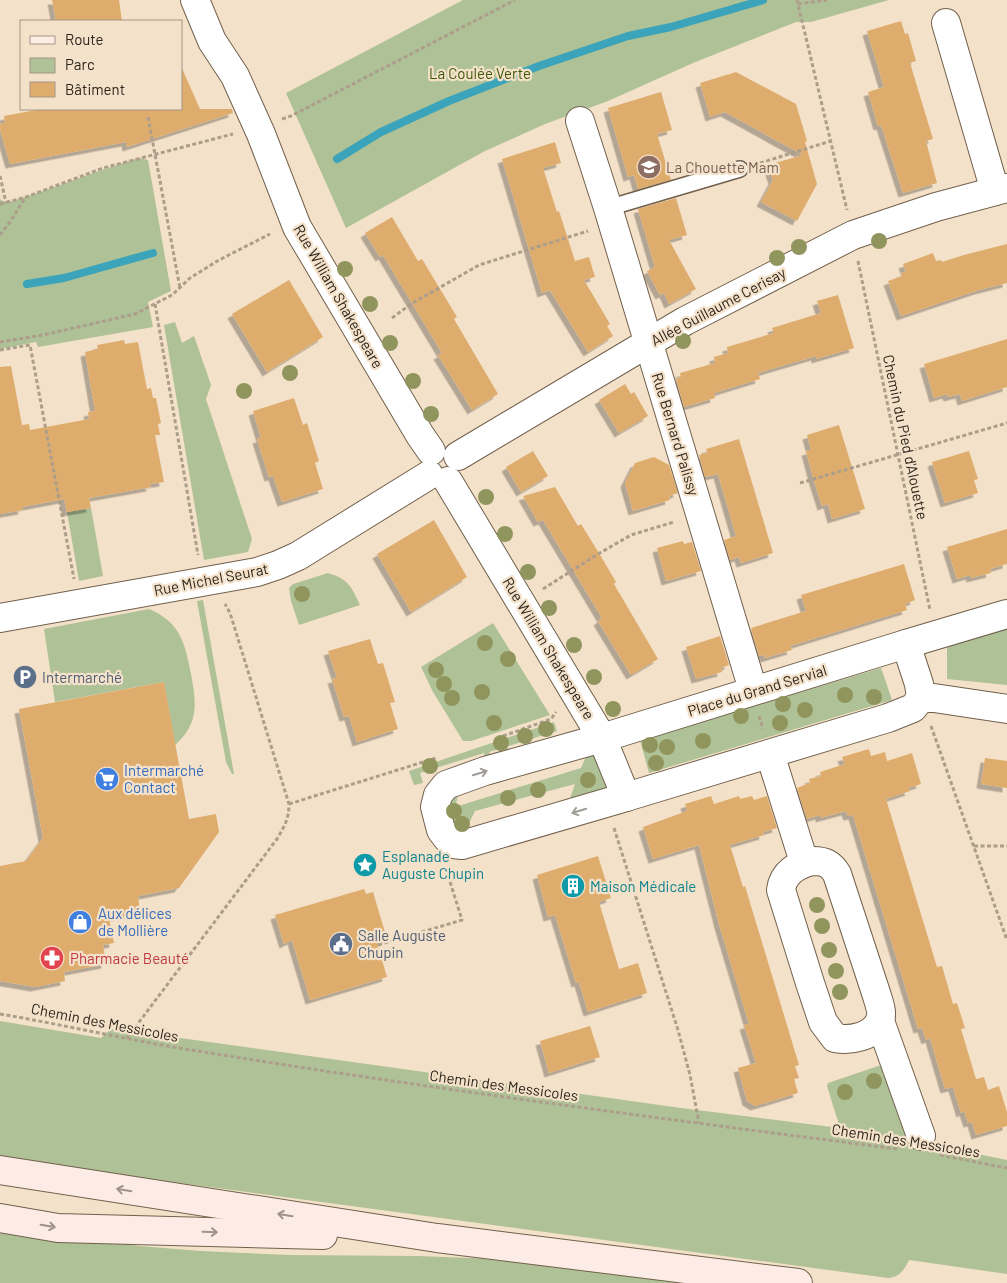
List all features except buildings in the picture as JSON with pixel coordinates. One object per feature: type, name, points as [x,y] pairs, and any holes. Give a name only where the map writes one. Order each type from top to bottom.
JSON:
[{"type":"main road","points":[[0,1170],[436,1238],[798,1283]]},
{"type":"main road","points":[[0,1218],[58,1228],[436,1238]]},
{"type":"street","name":"Rue William Shakespeare","points":[[195,0],[212,41],[235,76],[258,126],[297,227],[415,427],[436,469],[521,602],[602,738]]},
{"type":"street","name":"Allée Guillaume Cerisay","points":[[436,469],[441,447],[451,449],[458,456],[685,321],[853,235],[936,207],[1001,190],[946,22]]},
{"type":"street","name":"Rue Bernard Palissy","points":[[580,122],[755,700]]},
{"type":"street","name":"Rue Michel Seurat","points":[[0,618],[271,568],[298,556],[436,469]]},
{"type":"street","name":"Place du Grand Servial","points":[[602,738],[755,700],[906,644],[1007,614]]},
{"type":"street","points":[[626,797],[602,738],[460,779],[446,786],[438,795],[435,807],[441,830],[454,844],[462,845],[626,797],[767,744],[888,718],[913,708],[921,698],[919,684],[906,644]]},
{"type":"street","points":[[921,698],[934,698],[1007,709]]},
{"type":"street","points":[[767,744],[804,862]]},
{"type":"street","points":[[880,1021],[871,1031],[858,1038],[845,1040],[835,1038],[823,1022],[781,890],[786,876],[792,869],[804,862],[823,861],[832,866],[838,874],[877,996],[881,1014],[880,1021],[921,1144]]},
{"type":"lane","points":[[610,216],[740,169]]},
{"type":"path","points":[[291,116],[515,0]]},
{"type":"path","points":[[827,0],[798,2],[847,211]]},
{"type":"path","points":[[148,117],[180,288]]},
{"type":"path","points":[[0,204],[26,197],[103,168],[235,134]]},
{"type":"path","points":[[740,169],[830,141]]},
{"type":"path","points":[[0,176],[6,203]]},
{"type":"path","points":[[0,234],[26,197]]},
{"type":"path","points":[[392,318],[412,304],[479,265],[610,216]]},
{"type":"path","points":[[0,342],[43,335],[135,314],[180,288],[190,278],[219,260],[275,231]]},
{"type":"path","name":"Chemin du Pied d'Alouette","points":[[858,258],[930,611]]},
{"type":"path","points":[[155,304],[200,561]]},
{"type":"path","points":[[0,350],[30,345],[75,587]]},
{"type":"path","points":[[800,483],[1007,423]]},
{"type":"path","points":[[521,602],[631,535],[700,514]]},
{"type":"path","points":[[127,1038],[277,839],[286,824],[289,814],[289,804],[230,613],[222,597]]},
{"type":"path","points":[[755,700],[767,744]]},
{"type":"path","points":[[498,738],[550,720],[556,712]]},
{"type":"path","points":[[931,723],[1007,940]]},
{"type":"path","points":[[289,804],[443,756]]},
{"type":"path","points":[[614,827],[678,1030],[690,1075],[699,1123]]},
{"type":"path","points":[[974,846],[1007,846]]},
{"type":"path","points":[[378,946],[462,920],[444,861]]},
{"type":"path","name":"Chemin des Messicoles","points":[[0,1014],[177,1048],[494,1095],[699,1123],[921,1144],[1007,1168]]},
{"type":"green space","name":"La Coulée Verte","points":[[463,0],[889,0],[811,22],[796,22],[693,63],[608,101],[545,124],[483,152],[346,228],[286,93]]},
{"type":"green space","points":[[139,158],[148,160],[171,291],[148,302],[153,327],[38,347],[36,342],[0,349],[0,199],[6,203]]},
{"type":"green space","points":[[175,322],[182,343],[194,336],[211,385],[206,399],[252,539],[248,552],[204,560],[164,325]]},
{"type":"green space","points":[[91,508],[103,576],[79,581],[67,512]]},
{"type":"green space","points":[[328,573],[348,584],[360,605],[299,625],[289,588],[293,584]]},
{"type":"green space","points":[[203,600],[234,774],[232,774],[226,762],[197,601]]},
{"type":"green space","points":[[149,609],[168,620],[174,627],[183,643],[191,674],[195,703],[194,712],[189,729],[175,745],[164,682],[55,702],[44,629]]},
{"type":"green space","points":[[493,623],[550,715],[471,741],[463,741],[433,692],[421,667]]},
{"type":"green space","points":[[1007,626],[1007,685],[947,679],[947,641]]},
{"type":"green space","points":[[881,668],[892,700],[649,773],[640,740]]},
{"type":"green space","points":[[554,722],[557,731],[489,752],[493,762],[487,764],[484,753],[420,773],[423,783],[414,785],[409,771]]},
{"type":"green space","points":[[588,752],[599,760],[605,768],[607,782],[603,792],[568,804],[575,784],[475,811],[464,834],[453,823],[446,812],[452,793],[461,786],[455,807],[581,768]]},
{"type":"green space","points":[[0,1021],[101,1038],[111,1029],[681,1108],[840,1128],[827,1086],[828,1083],[884,1064],[908,1140],[1007,1160],[1007,1274],[909,1260],[901,1272],[896,1276],[888,1278],[0,1159]]},
{"type":"green space","points":[[0,1224],[139,1246],[290,1255],[496,1259],[692,1283],[0,1283]]},
{"type":"waterway","points":[[337,159],[381,132],[449,101],[539,66],[628,36],[671,27],[763,0]]},
{"type":"waterway","points":[[27,284],[64,278],[153,253]]},
{"type":"place","name":"La Chouette Mam","points":[[649,167]]},
{"type":"place","name":"Intermarché","points":[[25,677]]},
{"type":"place","name":"Intermarché Contact","points":[[107,779]]},
{"type":"place","name":"Esplanade Auguste Chupin","points":[[365,865]]},
{"type":"place","name":"Maison Médicale","points":[[573,886]]},
{"type":"place","name":"Aux délices de Mollière","points":[[80,922]]},
{"type":"place","name":"Salle Auguste Chupin","points":[[341,944]]},
{"type":"place","name":"Pharmacie Beauté","points":[[52,958]]}]
